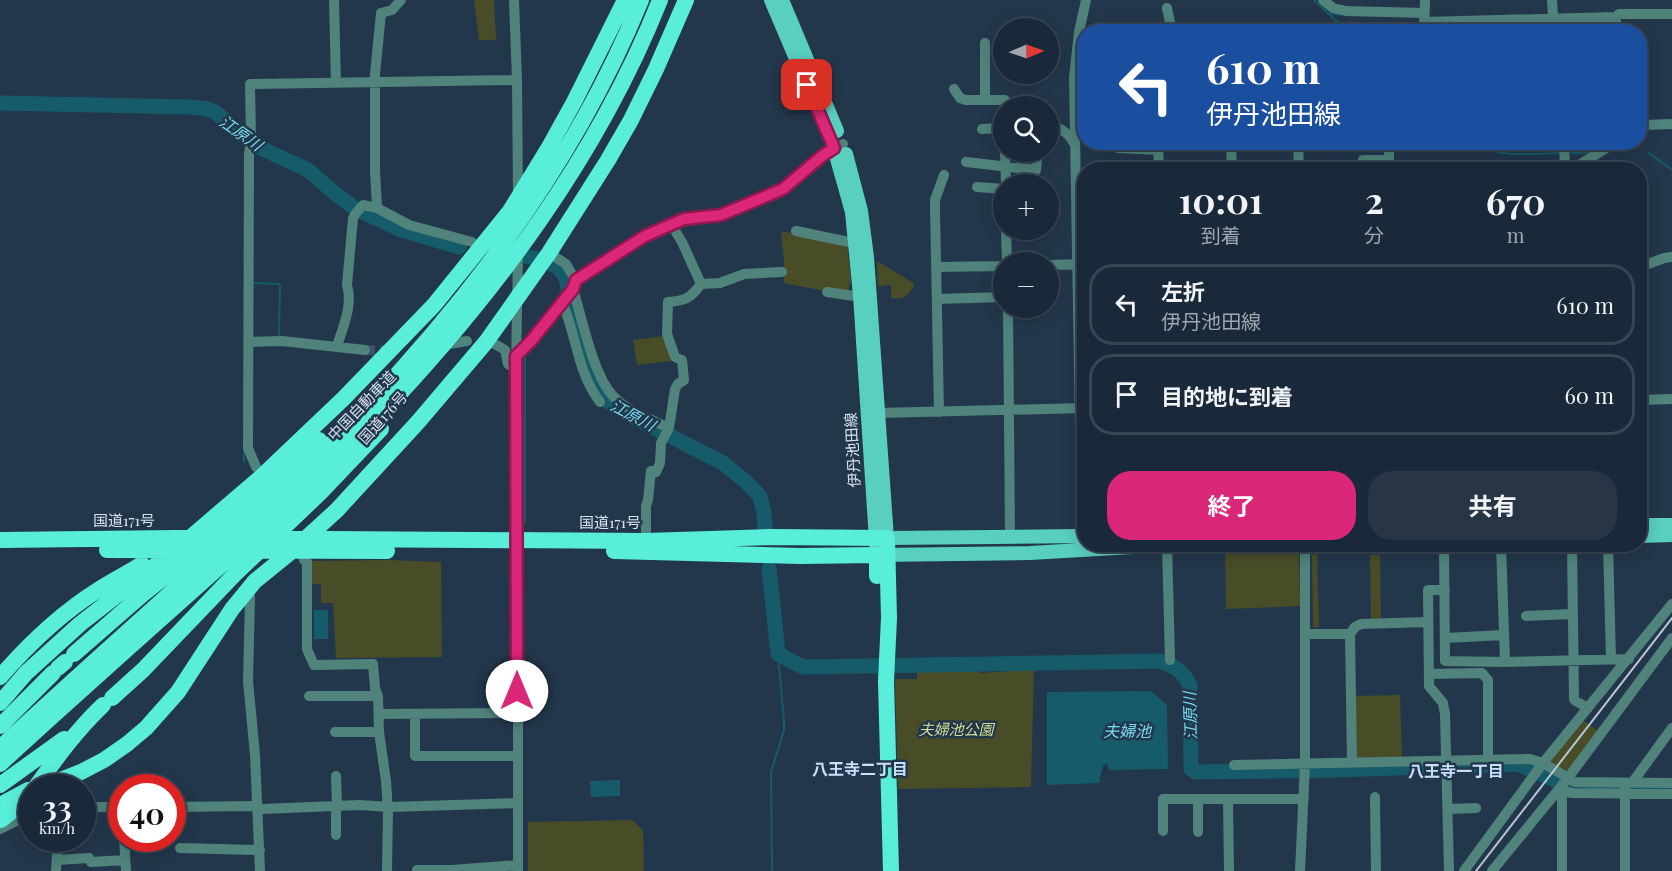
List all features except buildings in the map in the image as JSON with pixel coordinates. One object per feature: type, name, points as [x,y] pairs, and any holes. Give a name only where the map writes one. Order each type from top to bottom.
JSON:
[{"type":"highway","points":[[0,689],[44,644],[97,599],[199,520],[312,415],[452,270],[518,181],[542,143],[594,48],[616,0]]},
{"type":"highway","points":[[0,703],[27,673],[73,630],[192,536],[261,477],[343,399],[434,305],[510,211],[574,102],[625,0]]},
{"type":"highway","name":"中国自動車道","points":[[0,764],[271,521],[340,455],[459,327],[496,267],[516,226],[568,146],[614,60],[641,0]]},
{"type":"highway","name":"中国自動車道","points":[[0,748],[271,502],[330,445],[496,267],[557,195],[600,124],[632,64],[660,0]]},
{"type":"highway","name":"国道176号","points":[[64,774],[120,738],[140,721],[171,684],[236,591],[333,500],[438,384],[484,326],[559,222],[593,170],[650,65],[676,0]]},
{"type":"highway","points":[[96,775],[128,755],[167,719],[237,610],[296,553],[418,422],[486,342],[549,253],[608,160],[656,69],[686,0]]},
{"type":"highway","points":[[0,726],[58,668],[143,594],[205,545],[322,437],[496,267]]},
{"type":"highway","points":[[0,785],[81,726],[108,702],[143,670],[235,574],[320,493],[383,427],[454,338],[496,267]]},
{"type":"highway","points":[[336,510],[338,528],[344,539]]},
{"type":"highway","name":"国道171号","points":[[0,550],[296,553],[772,537],[882,538]]},
{"type":"highway","name":"国道171号","points":[[0,540],[176,538],[296,553],[344,539],[800,556],[882,555]]},
{"type":"highway","points":[[880,871],[876,677],[882,538]]},
{"type":"highway","points":[[76,774],[104,760],[147,728],[191,673],[232,609],[255,581],[296,553]]},
{"type":"highway","points":[[882,555],[889,618],[886,681],[891,871]]},
{"type":"highway","points":[[2,675],[46,630],[97,591],[139,566]]},
{"type":"highway","points":[[0,698],[29,688],[58,668]]},
{"type":"highway","points":[[43,774],[81,726]]},
{"type":"main road","name":"伊丹池田線","points":[[771,0],[839,146],[852,212],[855,241],[873,511],[882,538]]},
{"type":"main road","name":"伊丹池田線","points":[[782,0],[839,146],[861,211],[867,256],[879,413],[882,538]]},
{"type":"main road","points":[[1647,525],[1672,525]]},
{"type":"main road","points":[[1647,536],[1672,535]]},
{"type":"main road","points":[[882,538],[1077,536]]},
{"type":"main road","points":[[882,555],[1077,551]]},
{"type":"street","points":[[334,0],[336,83]]},
{"type":"street","points":[[376,208],[375,82],[381,13],[392,10],[401,0]]},
{"type":"street","points":[[417,870],[518,868],[516,356],[518,181],[514,0]]},
{"type":"street","points":[[1081,24],[1086,0]]},
{"type":"street","points":[[1323,0],[1333,8],[1346,11],[1453,24]]},
{"type":"street","points":[[1424,22],[1425,0]]},
{"type":"street","points":[[1552,0],[1553,24]]},
{"type":"street","points":[[1167,8],[1170,24]]},
{"type":"street","points":[[1567,24],[1616,17],[1619,14],[1672,14]]},
{"type":"street","points":[[1616,17],[1616,24]]},
{"type":"street","points":[[985,43],[985,100]]},
{"type":"street","points":[[1077,50],[1074,77],[1077,170]]},
{"type":"street","points":[[256,467],[248,448],[250,84],[517,80]]},
{"type":"street","points":[[954,89],[960,98],[966,100],[993,100]]},
{"type":"street","points":[[1647,126],[1672,124]]},
{"type":"street","points":[[982,129],[993,128]]},
{"type":"street","points":[[1059,128],[1067,132],[1075,144]]},
{"type":"street","points":[[516,356],[570,292],[645,236],[684,219],[721,215],[783,189],[822,156],[839,146]]},
{"type":"street","points":[[1585,162],[1603,150]]},
{"type":"street","points":[[966,162],[1036,170],[1037,162]]},
{"type":"street","points":[[1005,162],[1005,174]]},
{"type":"street","points":[[939,412],[935,200],[944,175]]},
{"type":"street","points":[[977,187],[993,188]]},
{"type":"street","points":[[337,346],[343,332],[349,295],[347,285],[353,218],[359,209],[365,205],[376,208],[409,225],[472,242]]},
{"type":"street","points":[[671,224],[701,284]]},
{"type":"street","points":[[796,231],[849,242],[855,241]]},
{"type":"street","points":[[549,253],[566,264],[585,378],[591,391],[600,402]]},
{"type":"street","points":[[1647,264],[1672,257]]},
{"type":"street","points":[[1059,265],[1077,264]]},
{"type":"street","points":[[936,267],[993,265]]},
{"type":"street","points":[[701,284],[720,284],[744,274],[782,273]]},
{"type":"street","points":[[646,541],[646,506],[651,471],[656,471],[660,463],[661,443],[669,428],[675,389],[684,380],[682,360],[675,357],[667,334],[668,302],[682,301],[694,293],[701,284]]},
{"type":"street","points":[[570,292],[605,387],[626,407],[669,428]]},
{"type":"street","points":[[827,292],[860,295]]},
{"type":"street","points":[[937,299],[993,297]]},
{"type":"street","points":[[1008,318],[1010,536]]},
{"type":"street","points":[[249,342],[282,340],[365,350]]},
{"type":"street","points":[[398,351],[467,341]]},
{"type":"street","points":[[493,343],[505,350],[508,364],[516,369]]},
{"type":"street","points":[[1647,400],[1672,399]]},
{"type":"street","points":[[879,413],[1077,408]]},
{"type":"street","points":[[849,537],[856,536],[866,529],[873,511]]},
{"type":"street","points":[[1167,552],[1170,660]]},
{"type":"street","points":[[1300,871],[1305,769],[1305,552]]},
{"type":"street","points":[[1444,552],[1446,661],[1629,659]]},
{"type":"street","points":[[1501,552],[1505,662]]},
{"type":"street","points":[[1572,552],[1574,700],[1588,708]]},
{"type":"street","points":[[1608,552],[1611,659]]},
{"type":"street","points":[[296,553],[307,562],[307,649],[314,665],[373,664],[386,781],[387,871]]},
{"type":"street","points":[[1445,590],[1428,590],[1428,622],[1429,686],[1443,703],[1445,714],[1449,871]]},
{"type":"street","points":[[250,597],[248,681],[255,755],[260,871]]},
{"type":"street","points":[[1464,871],[1543,763],[1672,604]]},
{"type":"street","points":[[1531,614],[1572,615]]},
{"type":"street","points":[[1352,763],[1350,634],[1355,627],[1361,624],[1428,622]]},
{"type":"street","points":[[1305,634],[1350,634]]},
{"type":"street","points":[[1445,638],[1504,635]]},
{"type":"street","points":[[1492,871],[1561,790],[1672,638]]},
{"type":"street","points":[[1429,674],[1482,673],[1488,680],[1488,760]]},
{"type":"street","points":[[309,696],[378,696]]},
{"type":"street","points":[[380,714],[517,713]]},
{"type":"street","points":[[415,714],[415,756],[517,756]]},
{"type":"street","points":[[1625,871],[1628,786],[1672,728]]},
{"type":"street","points":[[335,732],[379,732]]},
{"type":"street","points":[[1234,765],[1305,769],[1352,763],[1530,759],[1543,763],[1575,782],[1628,786],[1672,794]]},
{"type":"street","points":[[336,776],[336,835]]},
{"type":"street","points":[[1561,790],[1572,793],[1672,783]]},
{"type":"street","points":[[1561,790],[1562,871]]},
{"type":"street","points":[[1375,797],[1376,871]]},
{"type":"street","points":[[1163,831],[1164,799],[1304,799]]},
{"type":"street","points":[[1198,799],[1198,832]]},
{"type":"street","points":[[1228,800],[1229,871]]},
{"type":"street","points":[[186,807],[252,806],[263,809],[517,803]]},
{"type":"street","points":[[1448,809],[1476,808]]},
{"type":"street","points":[[186,848],[260,850]]},
{"type":"street","points":[[57,865],[90,860],[125,865]]},
{"type":"green space","points":[[474,0],[494,0],[496,40],[479,40]]},
{"type":"green space","points":[[781,233],[847,244],[851,280],[848,291],[825,291],[784,283]]},
{"type":"green space","points":[[877,262],[913,283],[914,286],[907,295],[903,298],[891,298],[891,285],[878,286]]},
{"type":"green space","points":[[665,336],[671,361],[637,365],[633,340]]},
{"type":"green space","points":[[1225,552],[1299,552],[1300,606],[1226,609]]},
{"type":"green space","points":[[1317,554],[1319,627],[1313,627],[1312,555]]},
{"type":"green space","points":[[1370,555],[1380,555],[1381,619],[1371,620]]},
{"type":"green space","points":[[311,561],[441,562],[442,657],[336,658],[333,603],[321,603],[321,584],[312,584]]},
{"type":"green space","name":"夫婦池公園","points":[[1034,670],[1031,787],[898,789],[895,679],[917,679],[917,672],[978,671],[979,673]]},
{"type":"green space","points":[[1400,695],[1402,757],[1356,758],[1355,696]]},
{"type":"green space","points":[[1580,718],[1601,733],[1568,778],[1543,763]]},
{"type":"green space","points":[[632,820],[643,830],[644,871],[528,871],[528,822]]},
{"type":"water","points":[[314,610],[328,610],[328,639],[314,639]]},
{"type":"water","name":"夫婦池","points":[[1151,691],[1167,705],[1168,769],[1109,770],[1107,764],[1103,765],[1099,783],[1047,785],[1047,692]]},
{"type":"water","points":[[620,780],[620,796],[591,797],[590,781]]},
{"type":"waterway","points":[[1314,0],[1340,24]]},
{"type":"waterway","points":[[1330,13],[1339,15]]},
{"type":"waterway","name":"江原川","points":[[0,103],[208,109],[215,112],[254,145],[308,170],[356,209],[399,229],[459,247]]},
{"type":"waterway","name":"江原川","points":[[245,139],[245,144]]},
{"type":"waterway","points":[[1489,150],[1525,154],[1560,153]]},
{"type":"waterway","points":[[1571,153],[1588,153]]},
{"type":"waterway","points":[[1649,153],[1672,170]]},
{"type":"waterway","name":"江原川","points":[[506,252],[538,259]]},
{"type":"waterway","name":"江原川","points":[[550,263],[559,268],[566,278],[592,380],[604,399],[635,418],[723,463],[760,496],[765,526]]},
{"type":"waterway","points":[[255,283],[279,284],[280,286],[279,336]]},
{"type":"waterway","points":[[525,522],[525,357],[527,352]]},
{"type":"waterway","points":[[244,450],[244,462]]},
{"type":"waterway","name":"江原川","points":[[769,569],[778,654],[803,667],[1160,661],[1170,665],[1181,672],[1190,685],[1191,769],[1196,772],[1518,764],[1570,787],[1672,789]]},
{"type":"waterway","points":[[772,871],[771,772],[784,730],[778,654]]},
{"type":"tunnel","points":[[365,350],[391,351]]},
{"type":"railway","points":[[1476,871],[1672,618]]},
{"type":"district","name":"八王寺二丁目","points":[[860,769]]},
{"type":"district","name":"八王寺一丁目","points":[[1456,771]]},
{"type":"route","points":[[517,691],[516,356],[573,289],[576,280],[645,236],[671,224],[684,219],[721,215],[783,189],[834,148],[807,85]]}]
